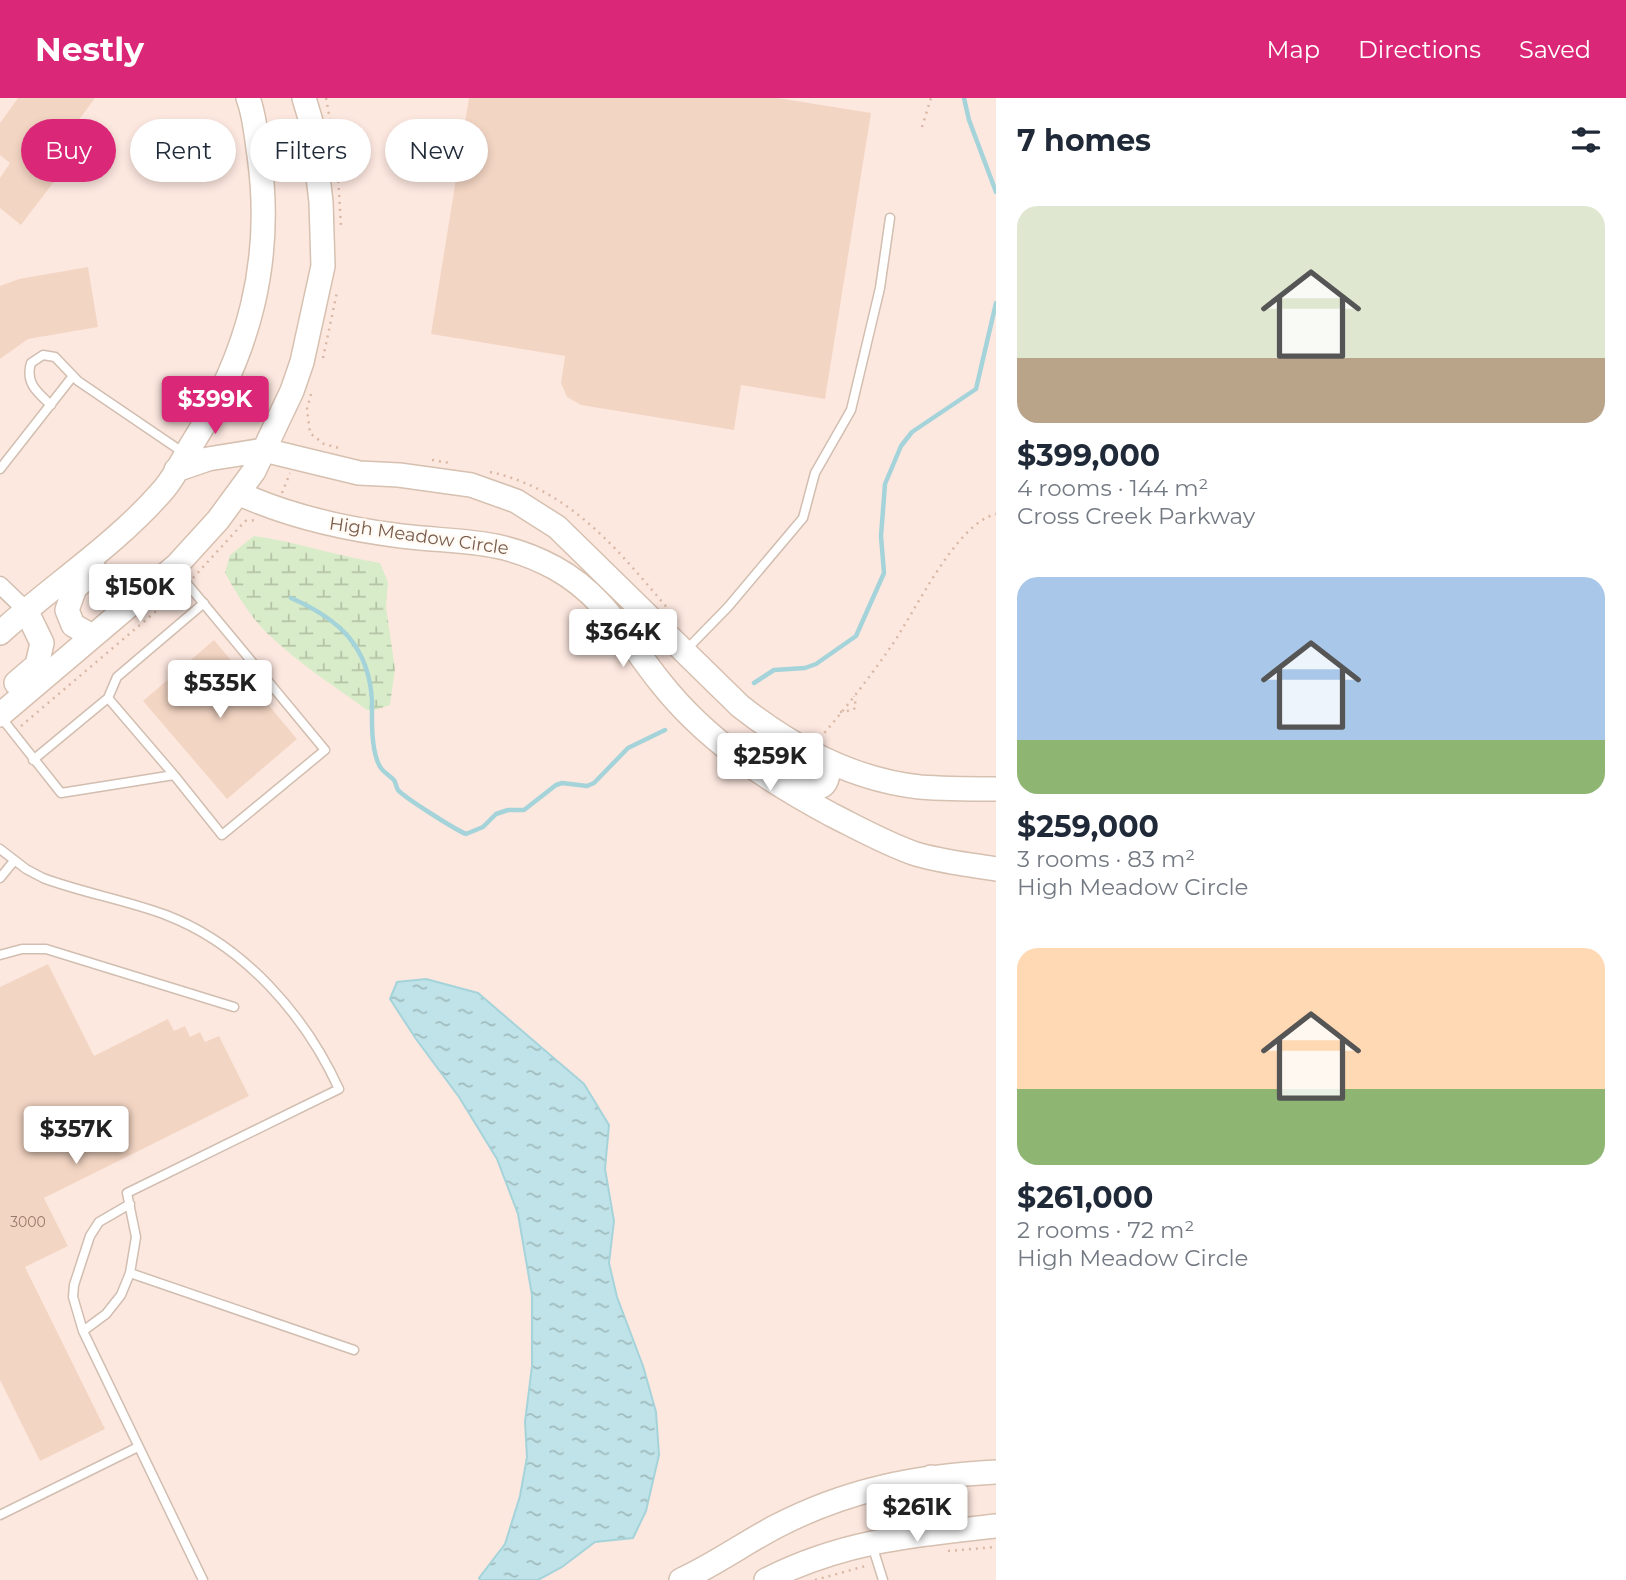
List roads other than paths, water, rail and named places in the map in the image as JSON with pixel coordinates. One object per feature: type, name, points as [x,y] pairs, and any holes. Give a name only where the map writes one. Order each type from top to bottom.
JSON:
[{"type":"street","points":[[0,633],[101,548],[165,488],[230,376],[254,306],[264,226],[262,174],[253,112],[248,98]]},
{"type":"street","points":[[4,721],[92,636],[180,576],[254,471],[292,391],[302,362],[323,266],[317,163],[312,125],[304,98]]},
{"type":"street","points":[[181,462],[264,450],[359,473],[453,481],[492,491],[516,501],[557,527],[721,688],[758,720],[818,756],[883,780],[908,785],[996,789]]},
{"type":"street","name":"High Meadow Circle","points":[[238,493],[286,513],[349,528],[404,536],[482,542],[533,557],[557,569],[596,598],[682,707],[719,741],[776,784],[853,826],[911,852],[940,860],[996,869]]},
{"type":"street","points":[[92,636],[73,625],[67,610],[75,588],[147,524],[150,503]]},
{"type":"street","points":[[0,585],[26,610],[42,643],[37,665],[0,696]]},
{"type":"street","points":[[682,707],[726,733],[775,770],[803,786],[814,789],[826,782],[829,775],[818,756]]},
{"type":"street","points":[[681,1580],[773,1528],[857,1492],[931,1477],[996,1472]]},
{"type":"street","points":[[812,1570],[821,1545],[925,1520],[937,1507],[939,1497],[931,1477]]},
{"type":"street","points":[[766,1580],[874,1553],[918,1533],[996,1526]]},
{"type":"lane","points":[[684,652],[728,607],[803,518],[815,473],[851,410],[880,288],[890,218]]},
{"type":"lane","points":[[51,405],[32,386],[29,379],[31,363],[43,355],[55,357],[73,376],[181,462]]},
{"type":"lane","points":[[0,469],[73,376]]},
{"type":"lane","points":[[108,698],[222,835],[325,750],[180,576]]},
{"type":"lane","points":[[33,760],[108,698],[117,677],[204,603]]},
{"type":"lane","points":[[4,721],[61,793],[174,775]]},
{"type":"lane","points":[[0,849],[14,861],[43,878],[167,916],[220,945],[274,990],[326,1061],[339,1089],[127,1193],[136,1237],[130,1273],[121,1295],[106,1314],[83,1331]]},
{"type":"lane","points":[[0,878],[14,861]]},
{"type":"lane","points":[[0,955],[22,948],[46,949],[234,1007]]},
{"type":"lane","points":[[130,1204],[99,1222],[90,1237],[74,1285],[73,1297],[83,1331],[203,1580]]},
{"type":"lane","points":[[130,1273],[354,1350]]},
{"type":"lane","points":[[0,1514],[138,1447]]},
{"type":"lane","points":[[874,1553],[883,1580]]},
{"type":"water","points":[[426,979],[478,993],[584,1084],[609,1125],[605,1169],[614,1221],[609,1263],[617,1297],[643,1366],[656,1412],[659,1455],[646,1511],[633,1538],[595,1542],[562,1567],[538,1580],[479,1578],[505,1544],[520,1496],[527,1457],[525,1422],[532,1366],[532,1295],[518,1214],[497,1159],[459,1097],[390,999],[397,982]]},
{"type":"waterway","points":[[964,98],[969,120],[996,192]]},
{"type":"waterway","points":[[754,683],[774,670],[805,668],[816,664],[856,636],[884,573],[881,536],[885,484],[901,446],[912,432],[976,389],[996,303]]},
{"type":"waterway","points":[[291,598],[337,625],[358,650],[370,682],[372,731],[380,767],[394,780],[403,794],[466,834],[483,827],[496,814],[508,810],[524,810],[556,785],[562,783],[587,786],[594,783],[628,748],[665,730]]}]
